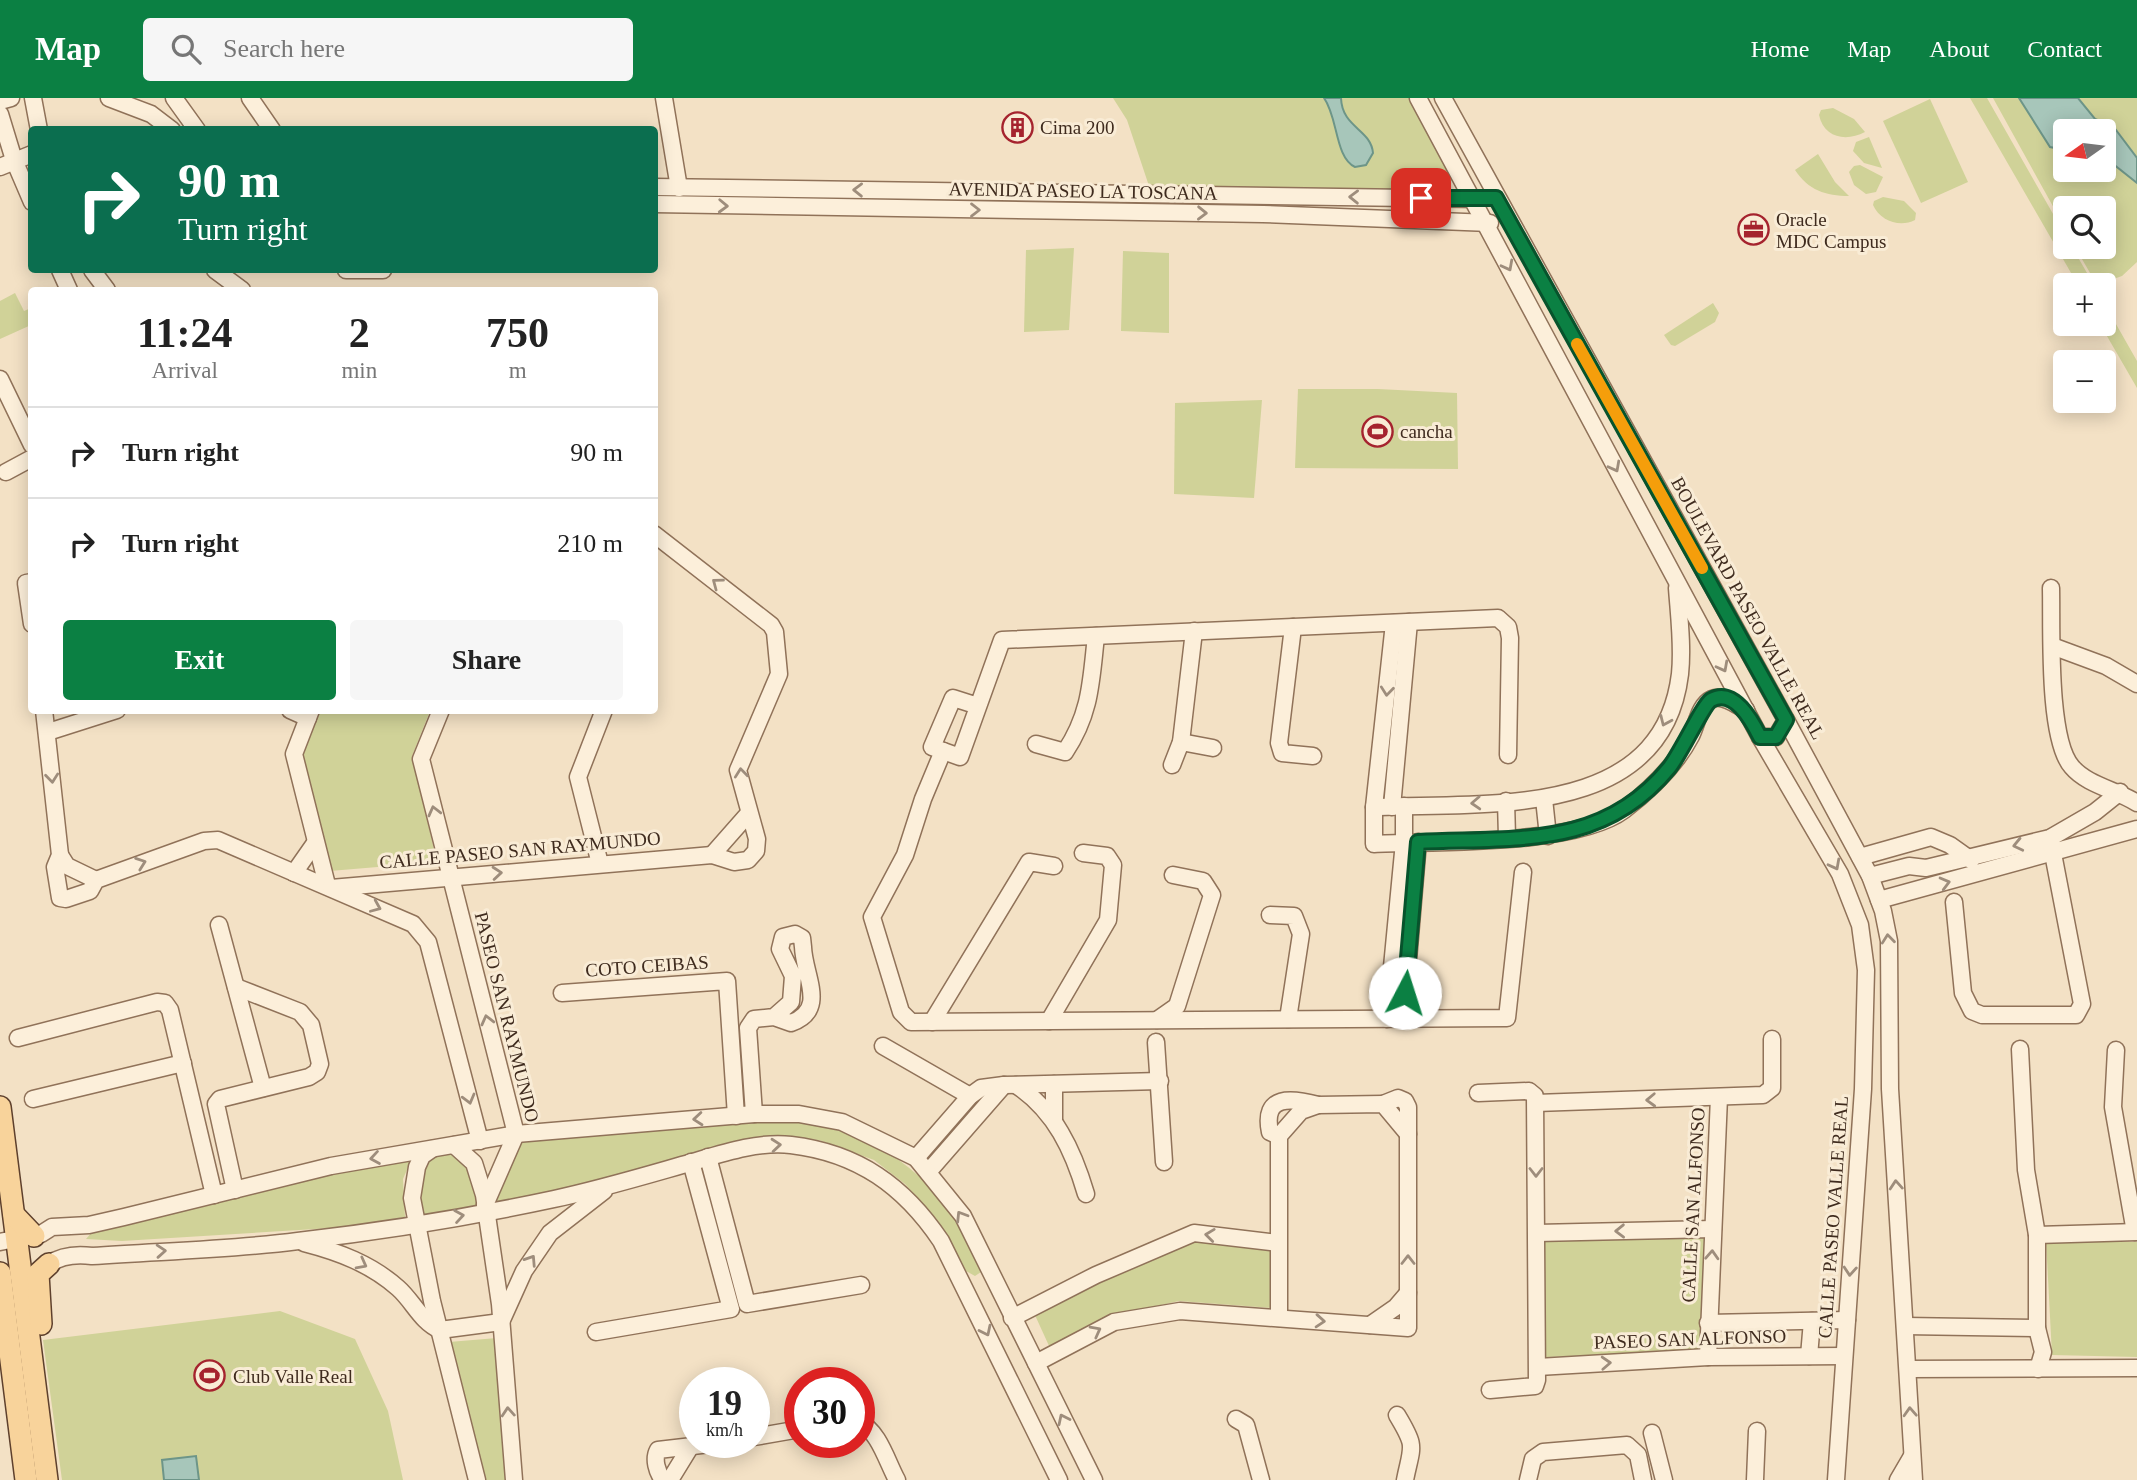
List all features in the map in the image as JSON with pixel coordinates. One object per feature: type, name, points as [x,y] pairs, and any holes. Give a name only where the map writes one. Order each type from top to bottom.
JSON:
[{"type":"main road","points":[[0,1107],[14,1215],[23,1238],[7,1271],[26,1480]]},
{"type":"main road","points":[[44,1460],[48,1418],[38,1274],[49,1264]]},
{"type":"main road","points":[[7,1271],[44,1460]]},
{"type":"main road","points":[[18,1411],[23,1420],[30,1456],[34,1460],[44,1460]]},
{"type":"street","points":[[0,101],[11,98]]},
{"type":"street","points":[[33,98],[38,126]]},
{"type":"street","points":[[174,98],[194,126]]},
{"type":"street","points":[[250,98],[270,126]]},
{"type":"street","points":[[264,98],[271,126]]},
{"type":"street","points":[[664,98],[679,188]]},
{"type":"street","points":[[1418,98],[1760,737],[1840,874],[1860,925],[1866,970],[1890,970]]},
{"type":"street","points":[[1443,98],[1510,223]]},
{"type":"street","points":[[122,100],[151,114],[167,126]]},
{"type":"street","points":[[0,114],[7,164],[28,196]]},
{"type":"street","points":[[7,164],[28,156]]},
{"type":"street","name":"AVENIDA PASEO LA TOSCANA","points":[[658,187],[1496,198]]},
{"type":"street","points":[[1023,210],[1024,190]]},
{"type":"street","points":[[904,210],[902,199],[906,191]]},
{"type":"street","points":[[939,210],[943,201],[941,191]]},
{"type":"street","points":[[1059,211],[1062,191]]},
{"type":"street","points":[[1263,195],[1259,204],[1263,214]]},
{"type":"street","name":"AVENIDA PASEO LA TOSCANA","points":[[658,204],[1263,214],[1510,223]]},
{"type":"street","name":"BOULEVARD PASEO VALLE REAL","points":[[1510,223],[1870,876],[1889,941],[1890,1025]]},
{"type":"street","points":[[219,273],[238,287]]},
{"type":"street","points":[[0,379],[28,437]]},
{"type":"street","points":[[6,472],[28,460]]},
{"type":"street","name":"CALLE PASEO SAN RAYMUNDO","points":[[329,886],[712,855],[734,862],[748,860],[756,851],[757,839],[739,765],[779,674],[775,632],[771,625],[658,537]]},
{"type":"street","points":[[1374,807],[1544,799],[1603,783],[1650,749],[1665,725],[1680,674],[1677,582]]},
{"type":"street","points":[[2051,588],[2053,691],[2062,749],[2070,766],[2084,778],[2120,792],[2137,803]]},
{"type":"street","points":[[978,706],[954,698],[932,747],[960,757],[1002,640],[1498,618],[1504,621],[1510,638],[1508,755]]},
{"type":"street","points":[[1402,623],[1374,807],[1374,844],[1548,836],[1604,821],[1631,804],[1669,768],[1691,736],[1703,707],[1712,699],[1725,698],[1746,710]]},
{"type":"street","points":[[1395,1019],[1411,842],[1398,806],[1402,623]]},
{"type":"street","points":[[1293,627],[1279,743],[1282,752],[1313,756]]},
{"type":"street","points":[[1172,765],[1181,743],[1194,631]]},
{"type":"street","points":[[1036,744],[1065,752],[1080,730],[1088,707],[1096,636]]},
{"type":"street","points":[[2052,646],[2106,666],[2137,684]]},
{"type":"street","name":"CALLE PASEO SAN RAYMUNDO","points":[[45,714],[61,855],[55,867],[60,898],[66,899],[90,891],[96,880],[211,840],[225,842],[405,919],[425,935],[480,1141]]},
{"type":"street","points":[[48,732],[104,714]]},
{"type":"street","points":[[309,714],[294,754],[315,842],[329,886]]},
{"type":"street","name":"PASEO SAN RAYMUNDO","points":[[439,714],[421,760],[516,1134],[486,1208]]},
{"type":"street","points":[[600,864],[578,777],[602,714]]},
{"type":"street","points":[[1760,737],[1776,737],[1786,720]]},
{"type":"street","points":[[1181,743],[1213,748]]},
{"type":"street","points":[[943,751],[923,799],[905,855],[872,918],[901,1012],[911,1022],[1507,1018],[1523,872]]},
{"type":"street","points":[[2084,778],[2094,798],[2095,812]]},
{"type":"street","points":[[1879,900],[1984,872],[2051,846],[2120,792]]},
{"type":"street","points":[[1544,799],[1548,836]]},
{"type":"street","points":[[1506,801],[1507,837]]},
{"type":"street","points":[[712,855],[749,813]]},
{"type":"street","points":[[1870,876],[1909,866],[1926,867],[1968,857],[2051,846],[2134,826]]},
{"type":"street","points":[[1860,856],[1931,837],[1968,857],[1984,872]]},
{"type":"street","points":[[294,873],[315,842]]},
{"type":"street","points":[[1954,902],[1963,993],[1972,1011],[1982,1015],[2076,1015],[2082,1004],[2051,846]]},
{"type":"street","points":[[1049,1021],[1108,920],[1113,865],[1107,856],[1083,853]]},
{"type":"street","points":[[61,855],[67,866],[96,880]]},
{"type":"street","points":[[932,1022],[1028,862],[1054,866]]},
{"type":"street","points":[[1157,1020],[1177,1006],[1212,895],[1203,881],[1173,875]]},
{"type":"street","points":[[1270,915],[1294,916],[1301,934],[1288,1020]]},
{"type":"street","points":[[219,925],[263,1088]]},
{"type":"street","points":[[754,1114],[748,1028],[754,1019],[774,1017],[791,1023],[808,1014],[812,1008],[813,998],[802,939],[795,934],[783,937],[780,949],[793,976],[793,996],[788,1007],[774,1017]]},
{"type":"street","name":"CALLE PASEO VALLE REAL","points":[[1848,1480],[1836,1473],[1863,1089],[1866,970]]},
{"type":"street","name":"COTO CEIBAS","points":[[562,993],[727,981],[736,1116]]},
{"type":"street","points":[[235,1190],[216,1104],[220,1099],[317,1072],[320,1063],[311,1025],[300,1012],[236,987]]},
{"type":"street","points":[[18,1038],[156,1002],[165,1003],[170,1010],[214,1195]]},
{"type":"street","points":[[1177,1006],[1219,1021]]},
{"type":"street","points":[[1864,1025],[1890,1025],[1890,1089],[1914,1480]]},
{"type":"street","name":"CALLE SAN ALFONSO","points":[[1478,1093],[1529,1091],[1535,1096],[1535,1103],[1763,1095],[1771,1091],[1772,1040]]},
{"type":"street","points":[[1156,1042],[1164,1162]]},
{"type":"street","points":[[883,1046],[970,1096]]},
{"type":"street","points":[[2020,1049],[2026,1170],[2037,1235],[2037,1328],[2043,1352],[2038,1369]]},
{"type":"street","points":[[2037,1235],[2136,1232],[2113,1107],[2116,1050]]},
{"type":"street","points":[[33,1099],[183,1063]]},
{"type":"street","points":[[916,1158],[970,1096],[981,1088],[1160,1081]]},
{"type":"street","points":[[1054,1084],[1054,1120]]},
{"type":"street","points":[[1010,1085],[1054,1120],[1062,1133],[1086,1194]]},
{"type":"street","points":[[929,1171],[1010,1085]]},
{"type":"street","points":[[1863,1089],[1890,1089]]},
{"type":"street","name":"CALLE SAN ALFONSO","points":[[1708,1357],[1719,1097]]},
{"type":"street","points":[[1035,1363],[1115,1322],[1180,1311],[1408,1328],[1408,1135],[1405,1101],[1398,1098],[1383,1104],[1318,1105],[1296,1099],[1282,1100],[1272,1108],[1267,1118],[1269,1132],[1279,1136]]},
{"type":"street","points":[[1490,1390],[1535,1386],[1538,1367],[1535,1103]]},
{"type":"street","points":[[1279,1318],[1279,1136],[1301,1111],[1318,1105]]},
{"type":"street","points":[[23,1238],[51,1227],[84,1226],[331,1166],[516,1134],[754,1114],[799,1114],[842,1122],[916,1158],[963,1216],[1094,1480]]},
{"type":"street","points":[[49,1264],[57,1258],[297,1241],[416,1223],[618,1182],[741,1148],[789,1144],[824,1151],[866,1167],[901,1190],[942,1241],[1059,1480]]},
{"type":"street","points":[[454,1145],[474,1163],[486,1208],[501,1321],[514,1480]]},
{"type":"street","points":[[432,1149],[422,1156],[413,1182],[416,1223],[477,1480]]},
{"type":"street","points":[[708,1157],[747,1304],[861,1285]]},
{"type":"street","points":[[596,1332],[731,1309],[691,1162]]},
{"type":"street","points":[[501,1321],[524,1271],[550,1233],[581,1206],[618,1182]]},
{"type":"street","points":[[84,1226],[89,1257]]},
{"type":"street","points":[[1537,1233],[1713,1229]]},
{"type":"street","points":[[1012,1318],[1096,1275],[1194,1233],[1278,1243]]},
{"type":"street","points":[[297,1241],[344,1255],[371,1269],[398,1288],[424,1320],[440,1330],[501,1321]]},
{"type":"street","points":[[965,1289],[991,1273]]},
{"type":"street","points":[[1370,1325],[1396,1307],[1408,1293]]},
{"type":"street","points":[[1708,1323],[1847,1320]]},
{"type":"street","points":[[1809,1356],[1812,1321]]},
{"type":"street","points":[[1905,1326],[2037,1328]]},
{"type":"street","name":"PASEO SAN ALFONSO","points":[[1538,1367],[1708,1357],[1844,1356]]},
{"type":"street","points":[[1908,1368],[2137,1368]]},
{"type":"street","points":[[1397,1415],[1411,1437],[1413,1452],[1405,1480]]},
{"type":"street","points":[[1236,1419],[1246,1424],[1261,1480]]},
{"type":"street","points":[[1755,1480],[1757,1431]]},
{"type":"street","points":[[1652,1433],[1664,1480]]},
{"type":"street","points":[[875,1437],[897,1480]]},
{"type":"street","points":[[1528,1480],[1533,1459],[1543,1452],[1578,1451],[1620,1444],[1627,1445],[1638,1454],[1643,1480]]},
{"type":"street","points":[[663,1480],[655,1456],[658,1450],[679,1446]]},
{"type":"street","points":[[1898,1480],[1912,1456]]},
{"type":"street","points":[[670,1480],[683,1458]]},
{"type":"green space","points":[[1113,98],[1411,98],[1454,176],[1445,193],[1149,186],[1127,120]]},
{"type":"green space","points":[[1970,98],[1987,98],[2053,214],[2053,242]]},
{"type":"green space","points":[[1993,98],[2137,98],[2137,262],[2116,278],[2116,273],[2090,273],[2082,259],[2116,259],[2116,196],[2053,196],[2053,206]]},
{"type":"green space","points":[[1930,99],[1968,182],[1921,203],[1883,121]]},
{"type":"green space","points":[[1833,108],[1854,119],[1865,132],[1850,137],[1831,133],[1819,115],[1821,110]]},
{"type":"green space","points":[[1869,137],[1882,168],[1864,163],[1853,151],[1856,142]]},
{"type":"green space","points":[[1818,154],[1835,182],[1849,196],[1818,190],[1800,177],[1795,170]]},
{"type":"green space","points":[[1860,165],[1883,177],[1876,192],[1866,194],[1854,185],[1849,172],[1854,166]]},
{"type":"green space","points":[[1883,197],[1904,201],[1916,213],[1915,220],[1897,223],[1885,219],[1873,205],[1874,201]]},
{"type":"green space","points":[[1074,248],[1069,330],[1024,332],[1026,250]]},
{"type":"green space","points":[[1123,251],[1169,253],[1169,333],[1121,331]]},
{"type":"green space","points":[[2063,259],[2079,259],[2087,273],[2071,273]]},
{"type":"green space","points":[[15,293],[24,311],[28,309],[28,326],[0,339],[0,301]]},
{"type":"green space","points":[[1713,303],[1719,313],[1715,322],[1675,346],[1671,345],[1664,335]]},
{"type":"green space","points":[[2116,324],[2137,361],[2137,388],[2116,350],[2107,336],[2116,336]]},
{"type":"green space","name":"cancha","points":[[1298,389],[1457,393],[1458,469],[1295,468]]},
{"type":"green space","points":[[1262,400],[1254,498],[1174,494],[1175,403]]},
{"type":"green space","points":[[319,714],[429,714],[412,756],[437,862],[330,871],[300,757]]},
{"type":"green space","points":[[803,1121],[853,1135],[877,1146],[919,1176],[953,1215],[975,1255],[981,1272],[975,1276],[966,1271],[934,1216],[905,1184],[874,1160],[819,1140],[767,1137],[567,1190],[492,1203],[521,1140],[724,1124]]},
{"type":"green space","points":[[441,1152],[458,1157],[464,1163],[471,1178],[477,1205],[423,1215],[421,1188],[424,1171]]},
{"type":"green space","points":[[412,1158],[403,1179],[405,1217],[348,1227],[122,1241],[86,1239],[92,1232],[328,1173]]},
{"type":"green space","points":[[1704,1233],[1703,1353],[1545,1357],[1544,1237]]},
{"type":"green space","points":[[1191,1240],[1271,1249],[1273,1308],[1179,1301],[1112,1316],[1050,1348],[1034,1313],[1093,1282]]},
{"type":"green space","points":[[2046,1240],[2137,1242],[2137,1357],[2052,1355]]},
{"type":"green space","name":"Club Valle Real","points":[[280,1311],[355,1339],[388,1411],[403,1480],[62,1480],[43,1340]]},
{"type":"green space","points":[[497,1338],[512,1480],[483,1480],[449,1342]]},
{"type":"shaded area","points":[[1324,98],[1341,98],[1346,116],[1371,145],[1373,153],[1366,165],[1355,167],[1348,162]]},
{"type":"shaded area","points":[[2019,98],[2078,98],[2095,119],[2053,119],[2053,148],[2050,147]]},
{"type":"shaded area","points":[[2116,130],[2137,158],[2137,183],[2116,166]]},
{"type":"shaded area","points":[[196,1456],[199,1480],[164,1480],[162,1460]]},
{"type":"slow traffic","points":[[1577,344],[1702,568]]},
{"type":"place","name":"Cima 200","points":[[1017,127]]},
{"type":"place","name":"Oracle MDC Campus","points":[[1753,230]]},
{"type":"place","name":"cancha","points":[[1377,431]]},
{"type":"place","name":"Club Valle Real","points":[[210,1376]]},
{"type":"route","points":[[1405,993],[1418,842],[1548,836],[1577,831],[1604,821],[1622,812],[1669,768],[1691,736],[1703,707],[1712,699],[1725,698],[1746,710],[1760,737],[1776,737],[1782,732],[1786,720],[1496,198],[1421,198]]}]
